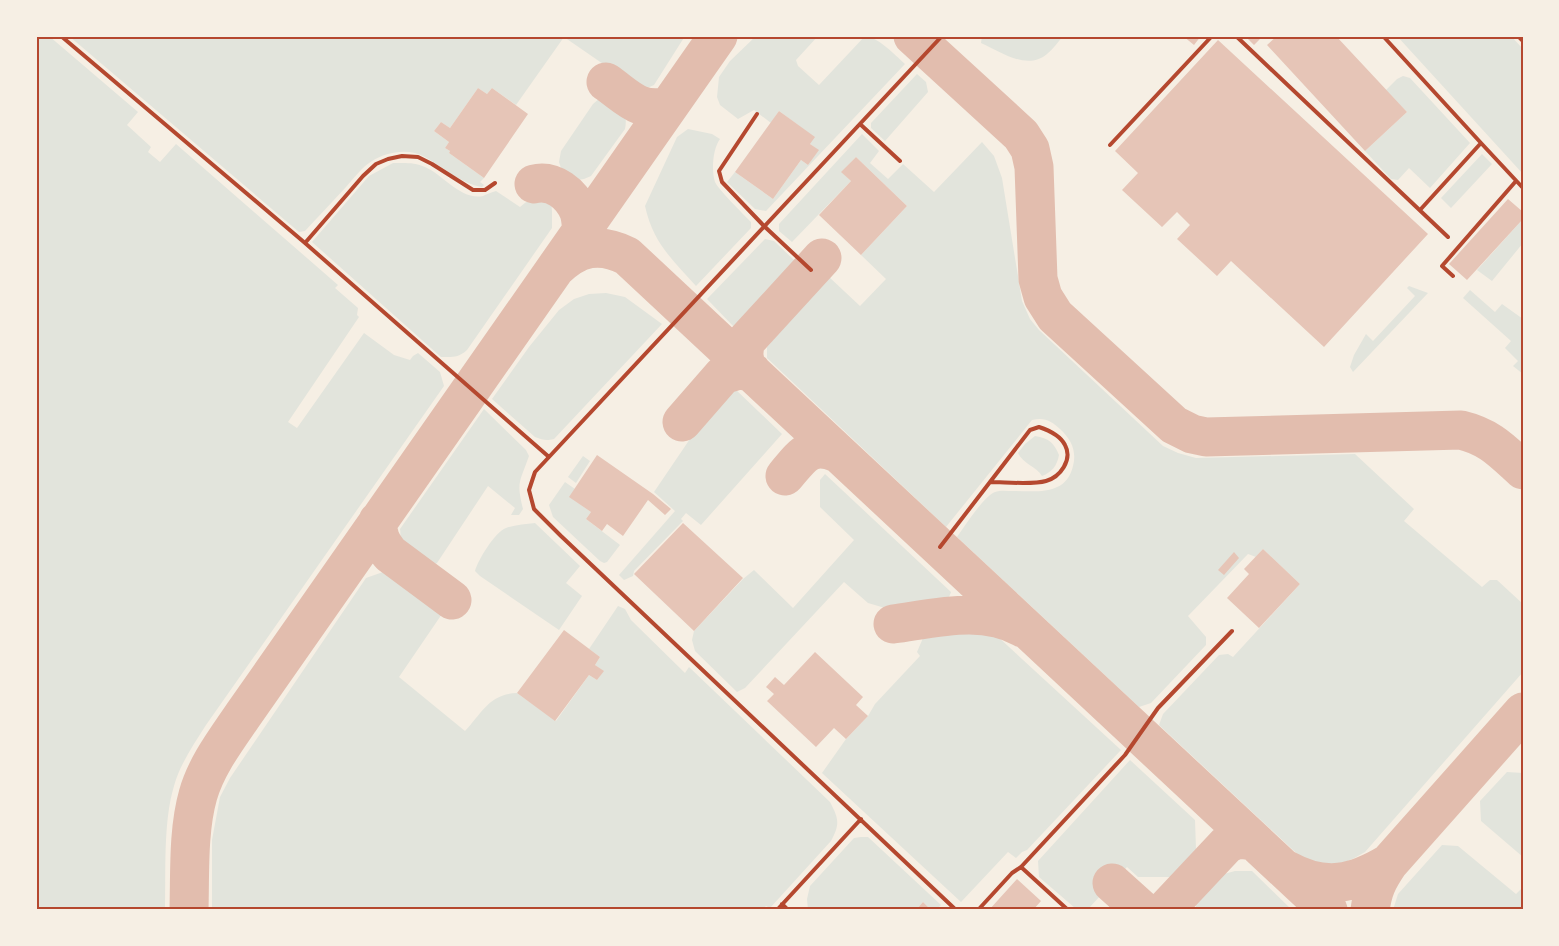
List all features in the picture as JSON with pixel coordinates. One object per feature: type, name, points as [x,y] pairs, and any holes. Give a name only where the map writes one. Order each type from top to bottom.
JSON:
[{"type":"lane","points":[[61,36],[305,243],[549,457]]},
{"type":"lane","points":[[942,36],[535,472],[529,490],[534,509],[956,910]]},
{"type":"lane","points":[[1110,145],[1212,36]]},
{"type":"lane","points":[[1236,36],[1448,237]]},
{"type":"lane","points":[[1383,36],[1523,188]]},
{"type":"lane","points":[[1518,36],[1523,41]]},
{"type":"lane","points":[[757,114],[719,171],[722,182],[811,270]]},
{"type":"lane","points":[[860,124],[900,161]]},
{"type":"lane","points":[[1420,210],[1481,143]]},
{"type":"lane","points":[[305,243],[363,176],[376,164],[388,159],[402,156],[418,157],[473,190],[485,190],[495,183]]},
{"type":"lane","points":[[1453,276],[1442,266],[1516,181]]},
{"type":"lane","points":[[940,547],[990,482],[1030,430],[1039,427],[1053,432],[1065,445],[1067,456],[1064,468],[1054,478],[1042,482],[990,482]]},
{"type":"lane","points":[[978,910],[1125,755],[1158,708],[1232,631]]},
{"type":"lane","points":[[777,910],[861,819]]},
{"type":"lane","points":[[1021,867],[1068,910]]},
{"type":"lane","points":[[782,904],[789,910]]},
{"type":"shaded area","points":[[36,36],[49,36],[138,112],[127,125],[151,147],[148,152],[160,162],[176,144],[338,285],[335,288],[358,308],[359,317],[288,422],[297,428],[364,333],[394,355],[410,360],[418,353],[440,372],[444,386],[206,725],[184,762],[174,786],[168,815],[165,910],[36,910]]},
{"type":"shaded area","points":[[69,36],[685,36],[654,85],[645,89],[638,88],[564,37],[516,105],[492,88],[487,94],[478,88],[450,128],[441,122],[434,131],[449,142],[445,148],[450,151],[449,153],[484,178],[480,182],[484,185],[482,187],[460,179],[419,154],[391,153],[365,166],[305,231],[299,232]]},
{"type":"shaded area","points":[[756,36],[818,36],[796,60],[798,66],[819,85],[865,36],[881,43],[905,64],[766,211],[755,209],[727,182],[735,172],[773,199],[801,160],[808,165],[818,150],[810,144],[814,137],[779,111],[771,123],[754,110],[738,119],[720,105],[717,97],[719,77],[730,61]]},
{"type":"shaded area","points":[[982,36],[1063,36],[1047,54],[1031,61],[1005,55],[981,43]]},
{"type":"shaded area","points":[[1397,36],[1511,36],[1523,49],[1523,174]]},
{"type":"shaded area","points":[[917,74],[926,82],[928,92],[885,141],[871,128],[871,123]]},
{"type":"shaded area","points":[[1403,76],[1410,78],[1470,143],[1430,188],[1409,168],[1398,180],[1391,179],[1365,151],[1407,112],[1386,90]]},
{"type":"shaded area","points":[[600,98],[612,100],[621,106],[625,116],[625,129],[591,176],[577,180],[562,171],[559,162],[561,151],[593,104]]},
{"type":"shaded area","points":[[688,129],[712,134],[720,139],[713,159],[715,182],[751,222],[751,228],[696,286],[671,259],[658,240],[645,206],[677,137]]},
{"type":"shaded area","points":[[862,134],[879,151],[870,163],[888,179],[903,164],[934,192],[982,142],[994,156],[1002,178],[1022,301],[1030,319],[1163,446],[1196,458],[1355,454],[1414,509],[1404,521],[1482,587],[1490,580],[1497,580],[1523,604],[1523,672],[1365,852],[1338,864],[1309,865],[1159,725],[1163,714],[1219,655],[1228,654],[1233,657],[1300,584],[1263,549],[1256,557],[1248,554],[1188,616],[1206,637],[1206,645],[1151,703],[1139,707],[957,537],[980,506],[995,492],[1049,490],[1064,483],[1073,466],[1074,450],[1060,429],[1048,420],[1032,420],[946,527],[767,358],[767,347],[828,276],[860,306],[886,279],[861,255],[907,206],[856,157],[842,172],[851,181],[792,242],[779,231],[779,224]]},
{"type":"shaded area","points":[[1482,154],[1492,164],[1451,208],[1441,198]]},
{"type":"shaded area","points":[[393,163],[421,165],[432,170],[467,195],[483,196],[496,191],[520,207],[531,199],[539,197],[551,201],[552,228],[467,350],[458,356],[441,357],[312,242],[369,176]]},
{"type":"shaded area","points":[[1523,219],[1523,243],[1492,281],[1477,270]]},
{"type":"shaded area","points":[[765,239],[774,241],[795,261],[734,327],[707,299]]},
{"type":"shaded area","points":[[1409,286],[1428,293],[1353,372],[1350,367],[1354,355],[1366,334],[1373,341],[1415,296],[1407,288]]},
{"type":"shaded area","points":[[1470,290],[1495,312],[1502,304],[1523,319],[1523,374],[1513,366],[1518,361],[1505,348],[1511,341],[1463,298]]},
{"type":"shaded area","points":[[606,293],[625,297],[662,324],[554,439],[544,440],[535,437],[492,399],[559,310],[574,299],[589,294]]},
{"type":"shaded area","points":[[734,388],[782,434],[701,525],[686,513],[681,519],[683,521],[634,571],[633,576],[624,580],[619,575],[675,511],[654,492],[694,433]]},
{"type":"shaded area","points":[[484,409],[526,450],[529,456],[520,482],[523,509],[519,515],[511,515],[515,508],[488,486],[437,563],[426,566],[416,564],[402,548],[400,529]]},
{"type":"shaded area","points":[[1035,436],[1050,442],[1059,455],[1054,468],[1042,476],[1018,453]]},
{"type":"shaded area","points":[[583,456],[590,461],[576,483],[568,477]]},
{"type":"shaded area","points":[[825,474],[951,592],[947,602],[885,608],[868,603],[844,582],[745,688],[737,692],[695,651],[692,640],[694,631],[754,570],[793,608],[854,540],[820,507],[820,480]]},
{"type":"shaded area","points":[[565,482],[575,489],[570,497],[591,512],[586,519],[620,545],[607,562],[600,561],[553,517],[549,505]]},
{"type":"shaded area","points":[[535,523],[580,566],[566,583],[582,596],[559,630],[475,571],[488,547],[502,531],[513,526]]},
{"type":"shaded area","points":[[383,572],[398,577],[444,611],[399,677],[465,731],[487,706],[507,694],[517,693],[556,721],[589,675],[597,680],[603,671],[595,665],[600,657],[589,649],[618,606],[625,609],[631,620],[685,673],[689,667],[830,802],[837,822],[831,841],[770,908],[766,906],[762,910],[212,910],[212,840],[220,797],[230,778],[366,578]]},
{"type":"shaded area","points":[[980,631],[996,635],[1121,750],[1027,850],[1016,858],[1008,852],[961,902],[822,773],[875,704],[920,656],[917,652],[923,638]]},
{"type":"shaded area","points":[[1130,760],[1195,820],[1196,849],[1171,877],[1138,877],[1127,867],[1089,908],[1075,908],[1039,877],[1038,861]]},
{"type":"shaded area","points":[[1507,772],[1523,773],[1523,857],[1481,821],[1480,801]]},
{"type":"shaded area","points":[[868,837],[941,905],[936,910],[931,910],[923,902],[916,910],[862,910],[859,908],[857,910],[808,910],[807,899],[810,886],[854,838]]},
{"type":"shaded area","points":[[1442,845],[1458,846],[1516,894],[1523,887],[1523,910],[1393,910],[1398,894]]},
{"type":"shaded area","points":[[1235,871],[1252,871],[1292,910],[1196,910],[1196,903],[1224,874]]},
{"type":"building","points":[[1183,36],[1201,36],[1194,45]]},
{"type":"building","points":[[1245,36],[1257,36],[1260,39],[1254,45]]},
{"type":"building","points":[[1277,36],[1336,36],[1407,112],[1365,151],[1267,45]]},
{"type":"building","points":[[1218,40],[1428,234],[1324,347],[1231,261],[1217,276],[1177,239],[1190,225],[1177,212],[1162,227],[1122,190],[1138,173],[1115,151]]},
{"type":"building","points":[[478,88],[487,94],[492,88],[528,114],[484,178],[449,153],[450,151],[445,148],[449,142],[434,131],[441,122],[450,128]]},
{"type":"building","points":[[779,111],[815,137],[810,144],[819,150],[808,165],[801,160],[773,199],[735,172]]},
{"type":"building","points":[[856,157],[907,206],[861,255],[819,215],[851,181],[841,172]]},
{"type":"building","points":[[1508,199],[1523,212],[1523,219],[1467,280],[1449,264]]},
{"type":"building","points":[[597,455],[671,509],[665,515],[648,500],[623,536],[607,524],[602,531],[586,519],[591,512],[569,497]]},
{"type":"building","points":[[683,523],[743,578],[694,631],[634,574]]},
{"type":"building","points":[[1263,549],[1300,584],[1259,628],[1227,598],[1249,574],[1244,569]]},
{"type":"building","points":[[1234,552],[1239,558],[1224,575],[1218,570]]},
{"type":"building","points":[[564,630],[600,657],[595,665],[604,671],[597,680],[589,675],[555,721],[517,693]]},
{"type":"building","points":[[815,652],[863,697],[856,705],[868,716],[846,739],[834,728],[816,747],[767,701],[774,694],[766,687],[775,677],[784,685]]},
{"type":"building","points":[[1017,879],[1041,901],[1033,910],[989,910]]},
{"type":"building","points":[[923,902],[931,910],[916,910]]},
{"type":"taxiway","points":[[189,910],[190,852],[195,808],[206,774],[217,754],[718,36]]},
{"type":"taxiway","points":[[913,36],[1021,135],[1030,149],[1034,167],[1038,279],[1043,297],[1055,316],[1174,425],[1192,434],[1206,437],[1461,430],[1488,441],[1523,470]]},
{"type":"taxiway","points":[[606,82],[642,106],[659,108],[669,106]]},
{"type":"taxiway","points":[[534,184],[555,186],[567,194],[579,212],[582,231]]},
{"type":"taxiway","points":[[556,268],[572,255],[589,249],[607,249],[627,256],[1328,910]]},
{"type":"taxiway","points":[[748,369],[744,355],[746,341],[822,258]]},
{"type":"taxiway","points":[[682,422],[723,375],[739,370],[752,372]]},
{"type":"taxiway","points":[[785,476],[801,457],[813,450],[820,449],[837,453]]},
{"type":"taxiway","points":[[378,521],[380,539],[390,554],[452,600]]},
{"type":"taxiway","points":[[893,624],[959,615],[976,615],[1008,621],[1023,628]]},
{"type":"taxiway","points":[[1370,910],[1376,885],[1389,863],[1523,712]]},
{"type":"taxiway","points":[[1165,910],[1227,844],[1238,839],[1253,841]]},
{"type":"taxiway","points":[[1287,870],[1301,877],[1327,883],[1364,876],[1389,863]]},
{"type":"taxiway","points":[[1112,883],[1142,910]]}]
